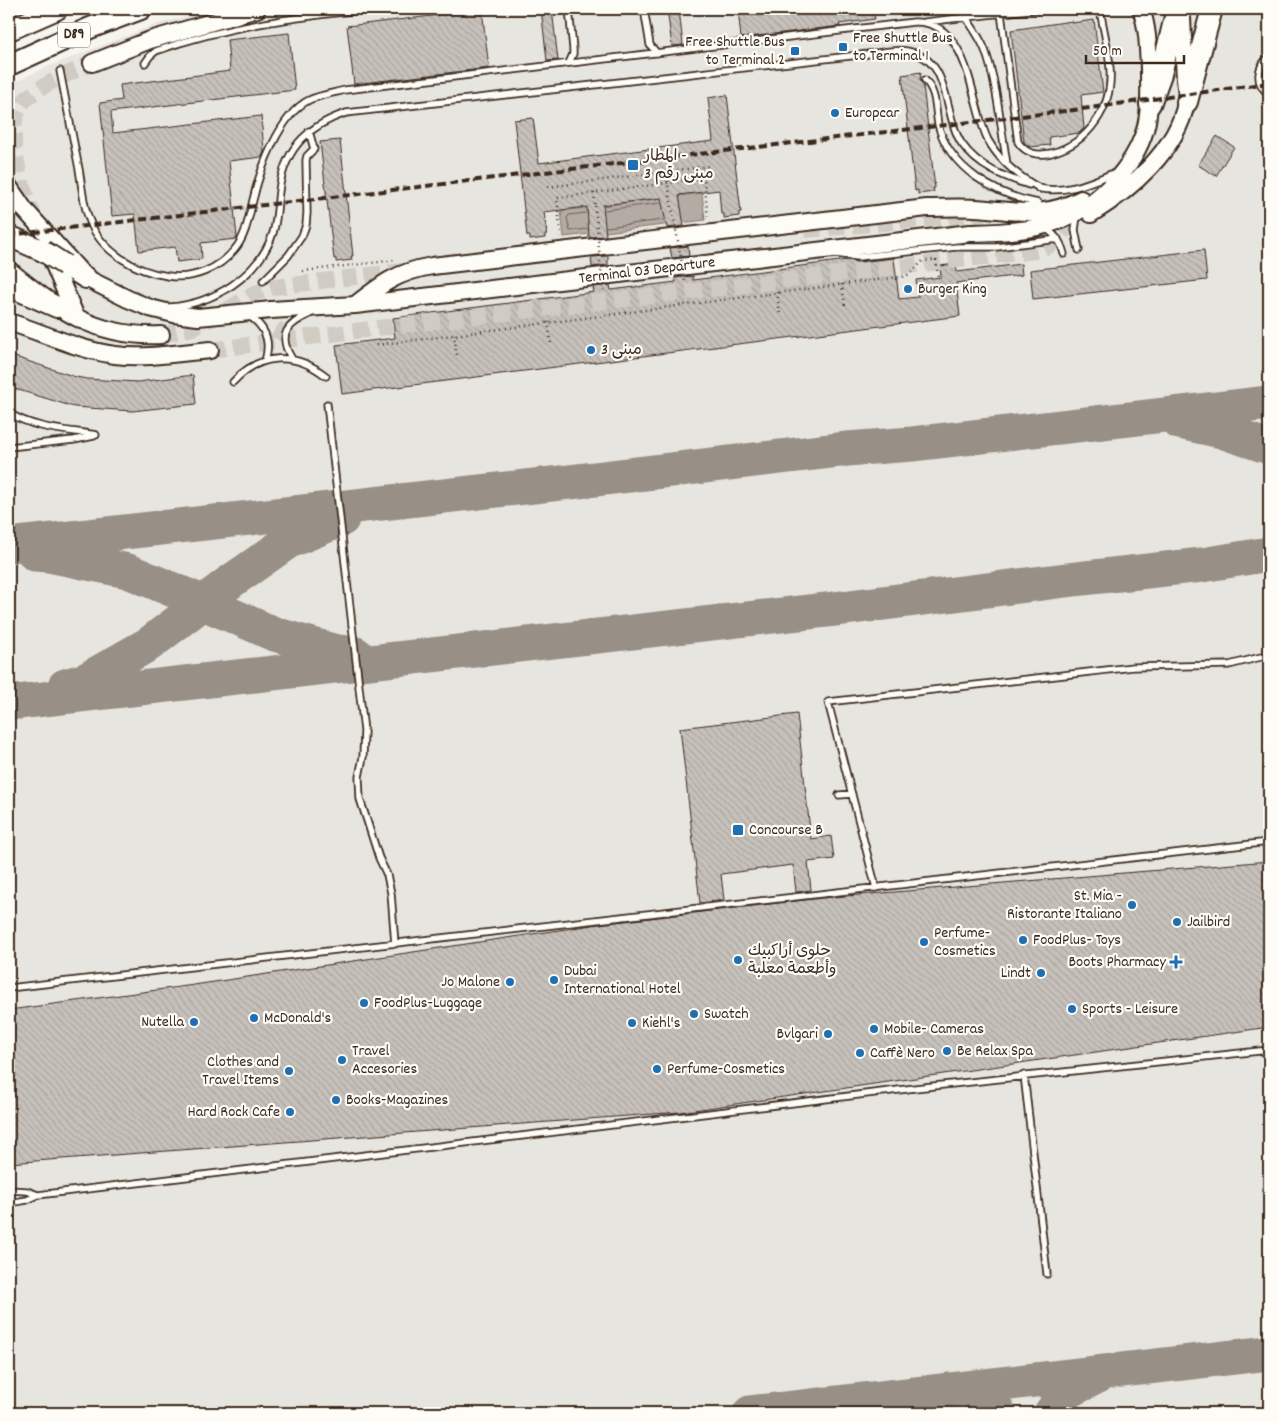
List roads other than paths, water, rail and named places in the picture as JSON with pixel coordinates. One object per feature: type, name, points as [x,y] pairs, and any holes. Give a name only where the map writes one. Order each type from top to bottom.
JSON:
[{"type":"highway","points":[[9,16],[23,9]]},
{"type":"highway","name":"D89","points":[[9,30],[57,9]]},
{"type":"highway","name":"D89","points":[[9,65],[83,31],[140,9]]},
{"type":"highway","points":[[1186,102],[1212,9]]},
{"type":"highway","points":[[1150,104],[1162,74],[1179,13]]},
{"type":"highway","points":[[9,236],[43,245],[65,265],[86,278]]},
{"type":"highway","points":[[9,286],[56,307]]},
{"type":"main road","points":[[92,63],[150,40],[257,9]]},
{"type":"main road","name":"Terminal 03 Departure","points":[[86,278],[128,300],[150,308],[198,317],[355,305],[970,233],[1008,232],[1041,227],[1086,209],[1120,174],[1144,135],[1150,104],[1148,39],[1141,9]]},
{"type":"main road","points":[[1086,209],[1130,187],[1146,172],[1170,139],[1180,121],[1186,102],[1179,13]]},
{"type":"main road","points":[[355,305],[392,278],[411,270],[432,266],[927,208],[974,208],[1036,213],[1070,204],[1084,197],[1111,174],[1144,135]]},
{"type":"main road","points":[[9,187],[24,209],[86,278]]},
{"type":"main road","points":[[43,245],[76,317]]},
{"type":"main road","points":[[9,270],[56,307],[104,329],[129,335],[162,335]]},
{"type":"main road","points":[[9,322],[88,350],[151,360],[210,350]]},
{"type":"main road","points":[[129,335],[151,360]]},
{"type":"lane","points":[[145,63],[156,51],[216,33],[292,18],[368,9]]},
{"type":"lane","points":[[569,9],[573,49],[572,59],[569,63]]},
{"type":"lane","points":[[644,9],[650,45],[657,53]]},
{"type":"lane","points":[[60,71],[89,220],[108,248],[121,258],[143,270],[157,275],[172,277],[199,274],[226,259],[236,248],[247,224],[264,161],[286,123],[300,106],[309,100],[345,90],[1037,9]]},
{"type":"lane","points":[[1001,13],[1018,142],[1023,149],[1030,153],[1038,154],[1057,151],[1080,139],[1100,116],[1110,85],[1110,68],[1100,9]]},
{"type":"lane","points":[[965,16],[976,32],[990,66],[1007,165]]},
{"type":"lane","points":[[925,22],[947,35],[958,51],[968,73],[988,139],[1007,165],[1041,189]]},
{"type":"lane","points":[[150,308],[178,306],[202,301],[225,291],[245,276],[261,257],[272,235],[278,212],[283,171],[289,156],[298,142],[309,131],[332,118],[346,113],[906,51],[925,59],[941,78],[954,129],[962,144],[984,166],[999,174],[1041,189],[1058,190],[1074,188],[1111,174]]},
{"type":"lane","points":[[1269,57],[1260,68],[1258,75],[1263,89],[1269,94]]},
{"type":"lane","points":[[925,80],[934,93],[938,124],[943,137],[958,160],[976,178],[998,191],[1038,203]]},
{"type":"lane","points":[[264,281],[288,256],[302,236],[306,225],[306,160],[307,156],[314,149],[309,131]]},
{"type":"lane","points":[[1079,250],[1075,230],[1086,209]]},
{"type":"lane","points":[[1041,227],[1053,234],[1064,254]]},
{"type":"lane","points":[[825,250],[847,257],[858,257],[968,246],[997,247],[1058,240]]},
{"type":"lane","points":[[292,359],[284,344],[288,326],[295,320],[325,307]]},
{"type":"lane","points":[[240,314],[256,320],[262,327],[268,344],[265,361]]},
{"type":"lane","points":[[233,382],[251,367],[265,361],[278,359],[292,359],[310,365],[326,376]]},
{"type":"lane","points":[[327,404],[363,718],[360,798],[392,893],[395,944]]},
{"type":"lane","points":[[9,413],[37,425],[96,435],[74,440],[9,447]]},
{"type":"lane","points":[[876,888],[828,702],[1134,667],[1228,666],[1269,655]]},
{"type":"lane","points":[[839,795],[852,794]]},
{"type":"lane","points":[[9,988],[1269,842]]},
{"type":"lane","points":[[9,1203],[27,1200],[38,1195],[1024,1075],[1269,1050]]},
{"type":"lane","points":[[1024,1075],[1047,1274]]},
{"type":"lane","points":[[9,1190],[28,1191],[38,1195]]},
{"type":"water","points":[[702,193],[705,220],[564,237],[561,211]]},
{"type":"tunnel","points":[[35,219],[16,159],[14,126],[18,112],[31,94],[57,79],[92,63]]},
{"type":"tunnel","points":[[805,230],[984,214]]},
{"type":"tunnel","points":[[210,350],[378,328],[1035,251],[1054,242],[1067,225]]},
{"type":"tunnel","points":[[161,335],[193,328],[255,293],[275,287],[410,270]]},
{"type":"tunnel","points":[[278,340],[285,329],[299,316],[317,309]]},
{"type":"railway","points":[[9,235],[1082,109],[1269,83]]},
{"type":"place","name":"Free Shuttle Bus to Terminal 1","points":[[843,47]]},
{"type":"place","name":"Free Shuttle Bus to Terminal 2","points":[[795,51]]},
{"type":"place","name":"Europcar","points":[[835,113]]},
{"type":"place","name":"المطار - مبنى رقم 3","points":[[633,165]]},
{"type":"place","name":"Burger King","points":[[908,289]]},
{"type":"place","name":"مبنى 3","points":[[591,350]]},
{"type":"place","name":"Concourse B","points":[[738,830]]},
{"type":"place","name":"St. Mia - Ristorante Italiano","points":[[1132,905]]},
{"type":"place","name":"Jailbird","points":[[1177,922]]},
{"type":"place","name":"FoodPlus- Toys","points":[[1023,940]]},
{"type":"place","name":"Perfume- Cosmetics","points":[[924,942]]},
{"type":"place","name":"حلوى أراكبيك وأطعمة معلبة","points":[[738,960]]},
{"type":"place","name":"Boots Pharmacy","points":[[1176,962]]},
{"type":"place","name":"Lindt","points":[[1041,973]]},
{"type":"place","name":"Dubai International Hotel","points":[[554,980]]},
{"type":"place","name":"Jo Malone","points":[[510,982]]},
{"type":"place","name":"FoodPlus-Luggage","points":[[364,1003]]},
{"type":"place","name":"Sports - Leisure","points":[[1072,1009]]},
{"type":"place","name":"Swatch","points":[[694,1014]]},
{"type":"place","name":"McDonald's","points":[[254,1018]]},
{"type":"place","name":"Nutella","points":[[194,1022]]},
{"type":"place","name":"Kiehl's","points":[[632,1023]]},
{"type":"place","name":"Mobile- Cameras","points":[[874,1029]]},
{"type":"place","name":"Bvlgari","points":[[828,1034]]},
{"type":"place","name":"Be Relax Spa","points":[[947,1051]]},
{"type":"place","name":"Caffè Nero","points":[[860,1053]]},
{"type":"place","name":"Travel Accesories","points":[[342,1060]]},
{"type":"place","name":"Perfume-Cosmetics","points":[[657,1069]]},
{"type":"place","name":"Clothes and Travel Items","points":[[289,1071]]},
{"type":"place","name":"Books-Magazines","points":[[336,1100]]},
{"type":"place","name":"Hard Rock Cafe","points":[[290,1112]]}]
